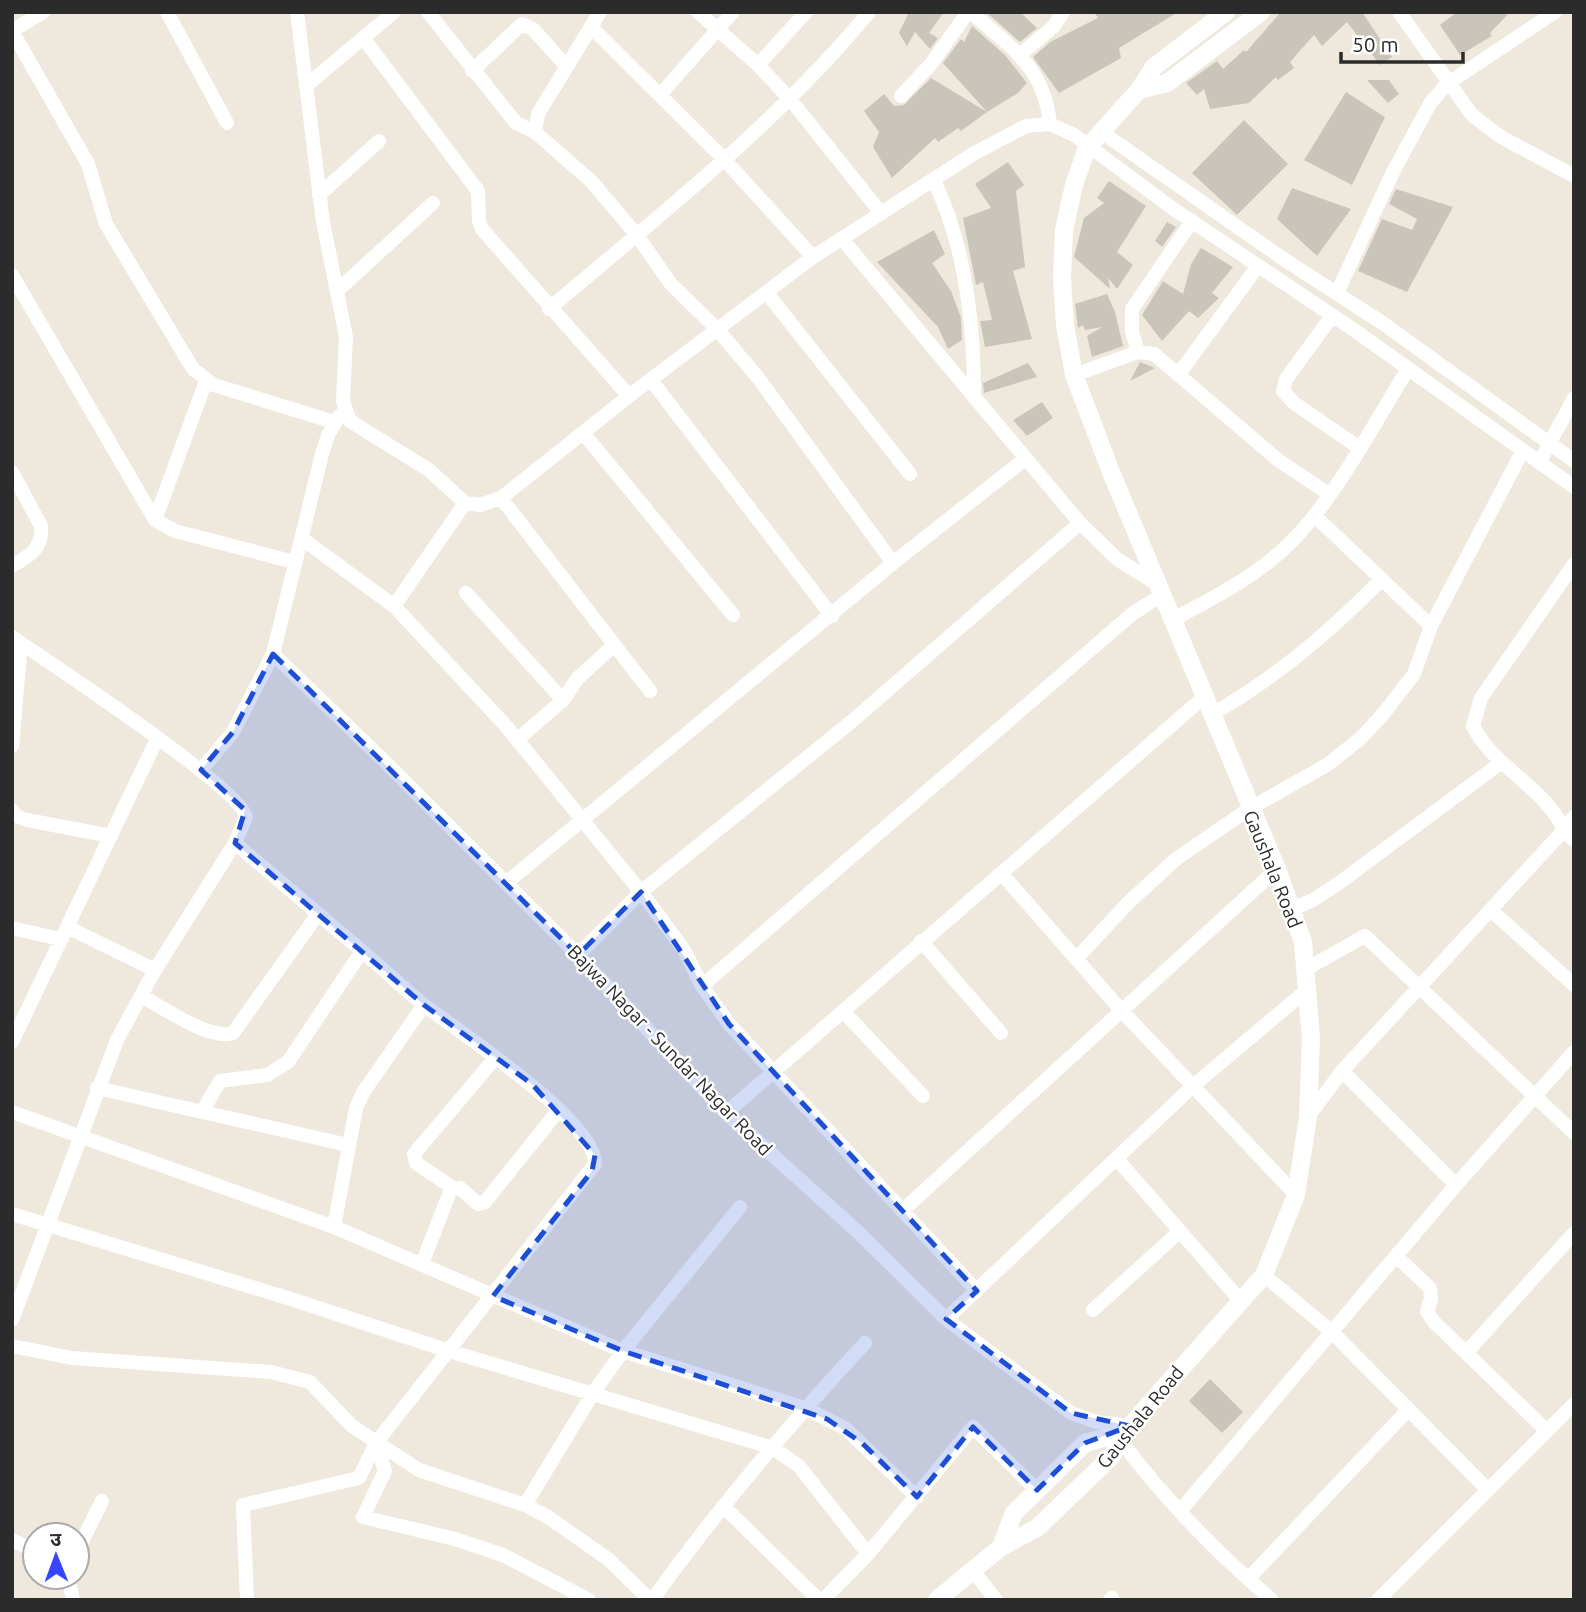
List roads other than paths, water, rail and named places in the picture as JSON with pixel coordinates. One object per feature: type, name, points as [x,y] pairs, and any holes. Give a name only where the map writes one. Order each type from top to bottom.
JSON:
[{"type":"street","points":[[43,12],[12,31],[88,164],[106,224],[193,369],[206,381],[334,422]]},
{"type":"street","points":[[167,12],[227,123]]},
{"type":"street","points":[[297,12],[319,195],[346,337],[344,410],[350,421],[429,470],[465,503],[480,505],[500,498],[717,328],[813,257],[933,179],[1026,126],[1050,124],[1061,127],[1087,148],[1574,487]]},
{"type":"street","points":[[306,86],[394,12]]},
{"type":"street","points":[[428,12],[472,71],[516,123],[535,132],[545,144],[591,181],[636,234],[671,284],[717,328],[759,379],[893,563]]},
{"type":"street","points":[[535,132],[535,120],[600,12]]},
{"type":"street","points":[[698,12],[758,65],[790,99],[881,213]]},
{"type":"street","points":[[660,95],[733,12]]},
{"type":"street","points":[[758,65],[806,12]]},
{"type":"street","points":[[549,309],[790,99],[869,12]]},
{"type":"street","points":[[901,96],[931,64],[969,12],[1021,54],[1048,100],[1050,124]]},
{"type":"street","points":[[1021,54],[1053,27],[1063,12]]},
{"type":"street","name":"Gaushala Road","points":[[937,1600],[974,1572],[1001,1546],[1037,1528],[1111,1457],[1125,1433],[1240,1300],[1265,1275],[1296,1195],[1308,1117],[1311,1038],[1303,943],[1277,869],[1249,809],[1074,375],[1065,325],[1062,280],[1064,230],[1074,185],[1087,148],[1139,90],[1154,67],[1206,18],[1226,12]]},
{"type":"street","points":[[1139,90],[1167,83],[1261,12]]},
{"type":"street","points":[[1399,12],[1447,84],[1484,127],[1574,176]]},
{"type":"street","points":[[1337,293],[1416,127],[1447,84],[1555,12]]},
{"type":"street","points":[[472,71],[522,24],[533,29],[566,67]]},
{"type":"street","points":[[591,27],[723,158],[813,257]]},
{"type":"street","points":[[364,39],[478,191],[479,221],[482,229],[549,309],[629,396]]},
{"type":"street","points":[[1100,131],[1337,293],[1574,461]]},
{"type":"street","points":[[319,195],[379,141]]},
{"type":"street","points":[[933,179],[956,237],[973,351],[974,396]]},
{"type":"street","points":[[337,291],[433,203]]},
{"type":"street","points":[[1138,352],[1132,332],[1132,309],[1192,221]]},
{"type":"street","points":[[702,986],[1160,590],[1117,559],[1080,523],[842,239]]},
{"type":"street","points":[[1178,375],[1258,266]]},
{"type":"street","points":[[12,275],[155,520],[175,531],[294,562]]},
{"type":"street","points":[[767,293],[910,474]]},
{"type":"street","points":[[1332,316],[1286,379],[1283,391],[1294,403],[1358,447]]},
{"type":"street","points":[[1074,375],[1138,352],[1154,354],[1278,460],[1329,494]]},
{"type":"street","points":[[1172,620],[1258,571],[1290,544],[1315,516],[1408,369]]},
{"type":"street","points":[[651,380],[832,616]]},
{"type":"street","points":[[155,520],[206,381]]},
{"type":"street","points":[[1539,463],[1574,398]]},
{"type":"street","points":[[201,770],[233,732],[273,654],[294,562],[334,422],[344,410]]},
{"type":"street","points":[[584,434],[733,615]]},
{"type":"street","points":[[1076,959],[1128,903],[1176,859],[1249,809],[1327,765],[1361,738],[1407,687],[1431,626],[1521,452]]},
{"type":"street","points":[[506,883],[893,563],[1025,459]]},
{"type":"street","points":[[12,472],[41,526],[42,536],[29,556],[12,566]]},
{"type":"street","points":[[500,498],[650,691]]},
{"type":"street","points":[[394,606],[465,503]]},
{"type":"street","points":[[1315,516],[1380,581],[1431,626]]},
{"type":"street","points":[[578,955],[641,892],[850,722],[1080,523]]},
{"type":"street","points":[[301,538],[394,606],[517,740],[641,892],[684,950],[702,986],[729,1024],[977,1291]]},
{"type":"street","points":[[1569,835],[1548,803],[1480,740],[1473,726],[1474,711],[1574,564]]},
{"type":"street","points":[[1211,715],[1285,668],[1323,637],[1380,581]]},
{"type":"street","points":[[466,593],[563,700]]},
{"type":"street","points":[[12,1320],[117,1040],[155,970],[235,843],[244,824],[245,810],[201,770],[17,640]]},
{"type":"street","points":[[12,746],[17,640]]},
{"type":"street","points":[[517,740],[563,700],[577,679],[614,645]]},
{"type":"street","name":"Bajwa Nagar - Sundar Nagar Road","points":[[273,654],[578,955],[726,1113],[859,1233],[946,1319],[1071,1413],[1125,1433]]},
{"type":"street","points":[[726,1113],[920,941],[1204,697]]},
{"type":"street","points":[[12,1042],[158,739]]},
{"type":"street","points":[[1292,909],[1313,900],[1339,883],[1502,762]]},
{"type":"street","points":[[12,810],[16,816],[27,820],[111,836]]},
{"type":"street","points":[[1308,1117],[1342,1071],[1492,911],[1569,835],[1574,817]]},
{"type":"street","points":[[235,843],[424,1005],[532,1084],[592,1147],[595,1164],[376,1443],[359,1478],[243,1504],[247,1600]]},
{"type":"street","points":[[902,1211],[1277,869]]},
{"type":"street","points":[[1001,873],[1121,1010],[1296,1195]]},
{"type":"street","points":[[1492,911],[1574,985]]},
{"type":"street","points":[[141,996],[210,1033],[225,1036],[233,1033],[318,914]]},
{"type":"street","points":[[12,928],[64,933],[155,970]]},
{"type":"street","points":[[1306,969],[1362,936],[1421,986],[1574,1133]]},
{"type":"street","points":[[920,941],[1001,1033]]},
{"type":"street","points":[[202,1112],[220,1081],[267,1075],[288,1062],[362,951]]},
{"type":"street","points":[[946,1319],[1193,1087],[1308,989]]},
{"type":"street","points":[[334,1227],[356,1108],[364,1091],[424,1005]]},
{"type":"street","points":[[843,1011],[923,1096]]},
{"type":"street","points":[[1181,1511],[1456,1185],[1574,1052]]},
{"type":"street","points":[[496,1057],[414,1154],[416,1163],[453,1188],[460,1188],[473,1202],[485,1202],[558,1111]]},
{"type":"street","points":[[1342,1071],[1456,1185]]},
{"type":"street","points":[[97,1088],[348,1145]]},
{"type":"street","points":[[12,1112],[334,1227],[623,1351],[805,1408],[845,1429],[917,1497]]},
{"type":"street","points":[[1117,1159],[1240,1300]]},
{"type":"street","points":[[422,1265],[453,1188]]},
{"type":"street","points":[[525,1504],[623,1351],[740,1207]]},
{"type":"street","points":[[12,1214],[291,1299],[449,1352],[773,1448],[799,1466],[868,1554]]},
{"type":"street","points":[[1093,1310],[1180,1231]]},
{"type":"street","points":[[1466,1353],[1574,1233]]},
{"type":"street","points":[[1396,1256],[1430,1288],[1432,1299],[1428,1315],[1545,1429]]},
{"type":"street","points":[[1265,1275],[1332,1332],[1487,1489]]},
{"type":"street","points":[[12,1346],[72,1358],[292,1375],[310,1382],[347,1421],[376,1443],[419,1470],[443,1481],[525,1504],[608,1559],[651,1600],[723,1506],[805,1408],[865,1343]]},
{"type":"street","points":[[1378,1600],[1545,1429],[1574,1404]]},
{"type":"street","points":[[1248,1579],[1408,1410]]},
{"type":"street","points":[[723,1506],[821,1600],[868,1554],[973,1427],[1037,1490]]},
{"type":"street","points":[[1001,1546],[1014,1513],[1085,1443],[1125,1433],[1181,1511],[1272,1600]]},
{"type":"street","points":[[376,1443],[385,1471],[363,1517],[455,1539],[503,1555],[589,1600]]},
{"type":"street","points":[[91,1523],[102,1501]]},
{"type":"street","points":[[974,1572],[996,1600]]}]
